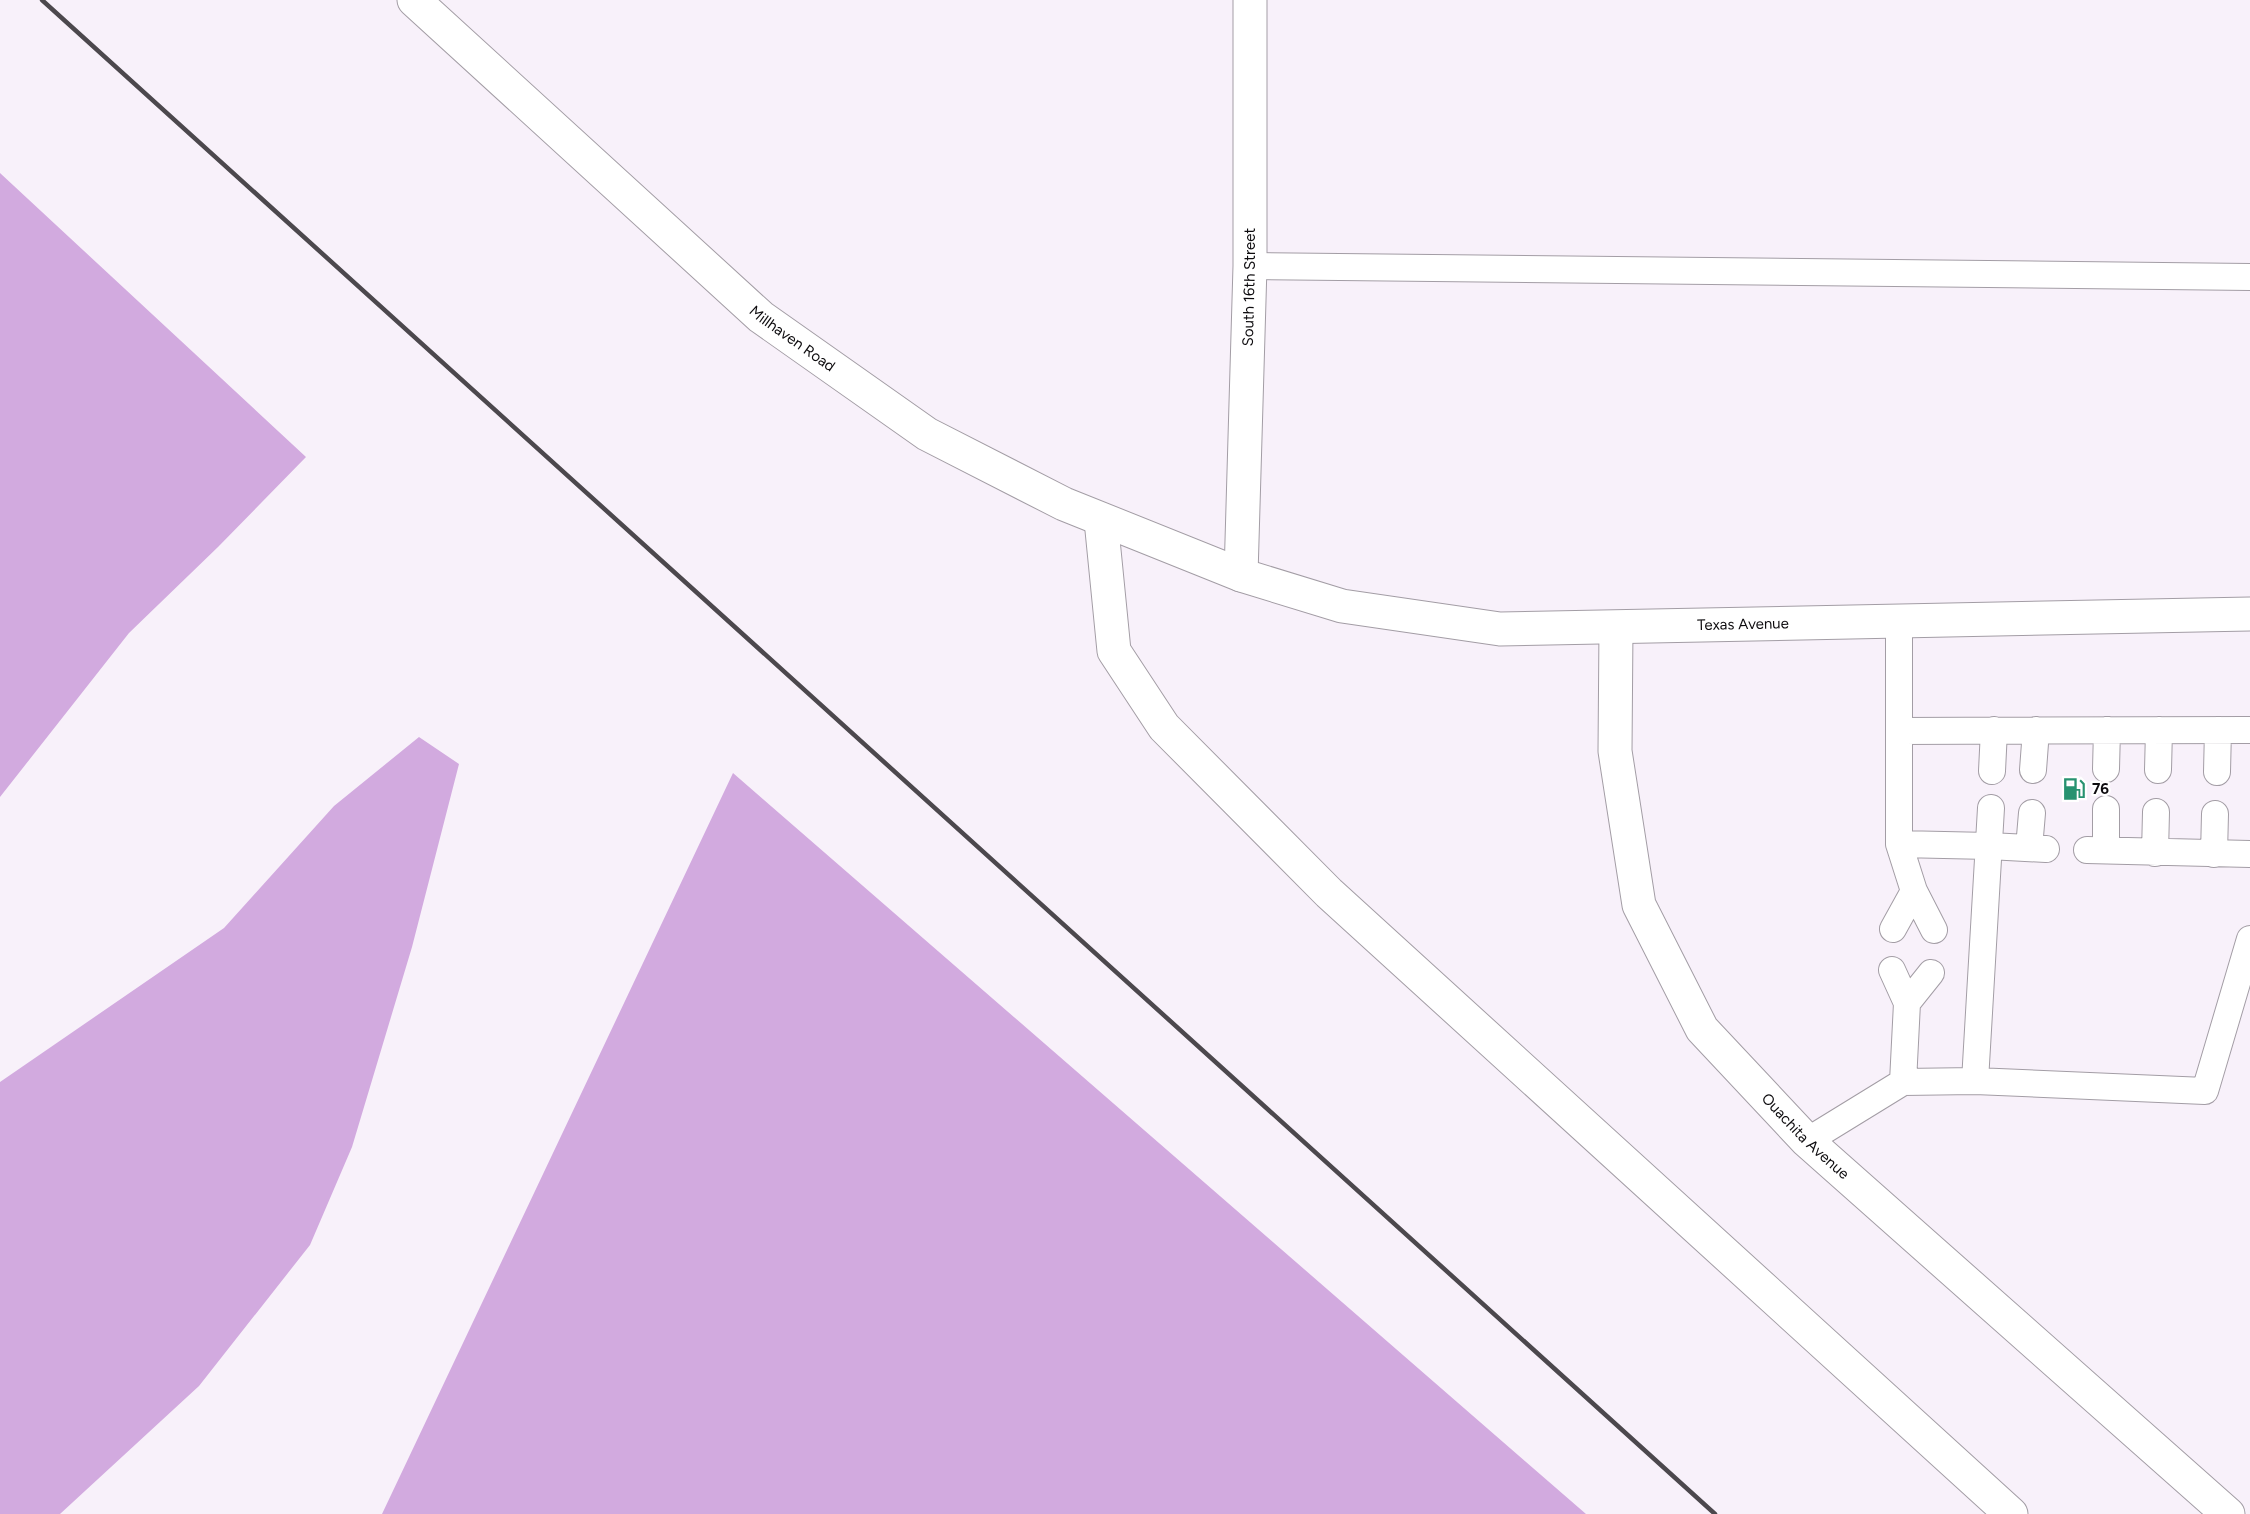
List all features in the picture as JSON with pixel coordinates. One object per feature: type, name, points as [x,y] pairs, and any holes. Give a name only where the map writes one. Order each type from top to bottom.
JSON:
[{"type":"street","name":"Millhaven Road","points":[[414,0],[761,317],[927,434],[1064,504],[1241,575]]},
{"type":"street","name":"South 16th Street","points":[[1241,575],[1250,266],[1250,0]]},
{"type":"street","points":[[1101,520],[1114,651],[1164,727],[1329,893],[2011,1514]]},
{"type":"street","name":"Texas Avenue","points":[[1241,575],[1342,606],[1500,628],[1616,628],[2250,614]]},
{"type":"street","name":"Ouachita Avenue","points":[[1616,628],[1615,751],[1639,905],[1702,1029],[1807,1141],[2228,1514]]},
{"type":"lane","points":[[1250,266],[2250,277]]},
{"type":"lane","points":[[1899,621],[1899,844],[1914,891],[1934,930]]},
{"type":"lane","points":[[1992,771],[1994,730]]},
{"type":"lane","points":[[2033,770],[2036,730]]},
{"type":"lane","points":[[2106,769],[2107,730]]},
{"type":"lane","points":[[2158,770],[2159,730]]},
{"type":"lane","points":[[2217,772],[2218,730]]},
{"type":"lane","points":[[1899,731],[2250,730]]},
{"type":"lane","points":[[1975,1081],[1991,808]]},
{"type":"lane","points":[[2106,809],[2096,850],[2250,854]]},
{"type":"lane","points":[[2156,812],[2156,853]]},
{"type":"lane","points":[[1899,844],[2037,849],[2032,813]]},
{"type":"lane","points":[[2214,854],[2215,814]]},
{"type":"lane","points":[[1893,928],[1914,891]]},
{"type":"lane","points":[[1807,1141],[1903,1082],[1975,1081],[2205,1091],[2250,939]]},
{"type":"lane","points":[[1892,970],[1907,1003],[1903,1082]]},
{"type":"lane","points":[[1907,1003],[1931,973]]},
{"type":"shaded area","points":[[0,173],[306,457],[129,633],[0,797]]},
{"type":"shaded area","points":[[419,737],[459,764],[412,947],[352,1147],[310,1245],[199,1386],[60,1514],[0,1514],[0,1082],[224,928],[334,806]]},
{"type":"shaded area","points":[[733,773],[1586,1514],[382,1514]]},
{"type":"railway","points":[[42,0],[1715,1514]]},
{"type":"place","name":"76","points":[[2074,789]]}]
